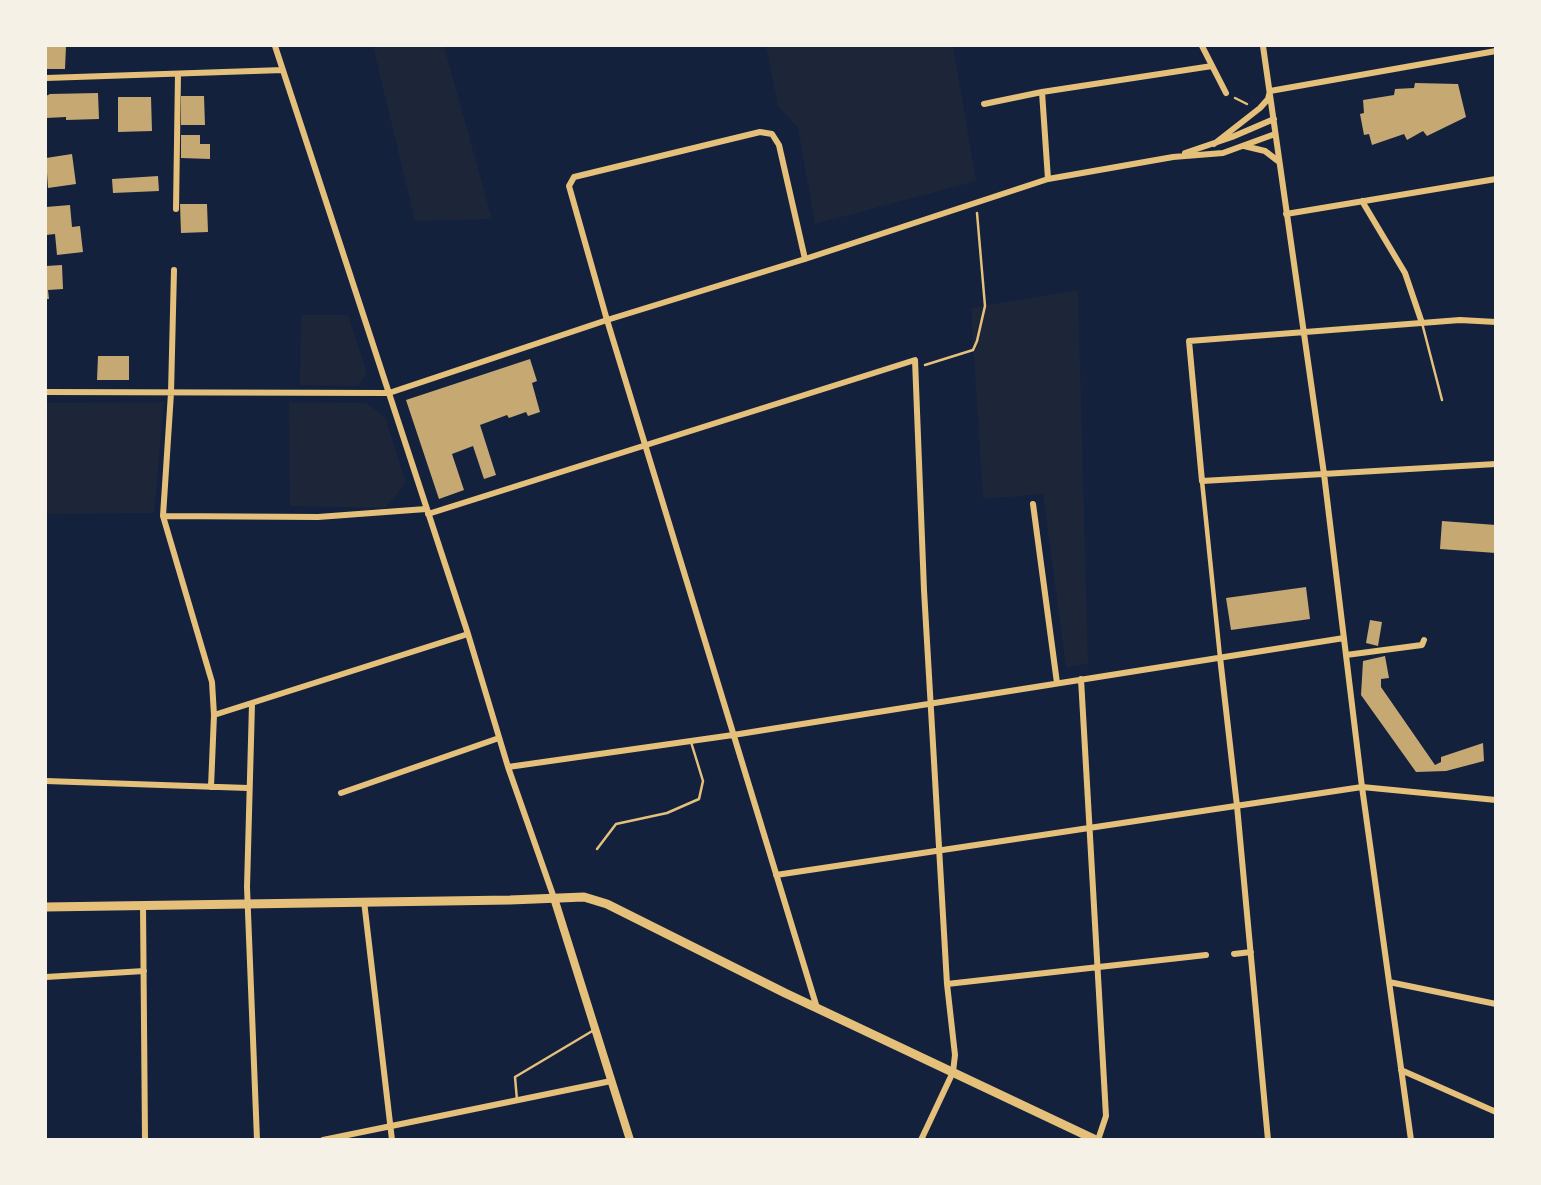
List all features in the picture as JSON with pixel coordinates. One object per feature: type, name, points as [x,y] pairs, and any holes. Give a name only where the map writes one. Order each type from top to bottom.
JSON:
[{"type":"main road","points":[[46,907],[584,897],[599,901],[817,1008],[1097,1139]]},
{"type":"street","points":[[275,46],[468,634],[508,768],[554,898],[630,1139]]},
{"type":"street","points":[[1202,46],[1226,93]]},
{"type":"street","points":[[1264,46],[1324,474],[1362,787],[1411,1139]]},
{"type":"street","points":[[1270,91],[1496,51]]},
{"type":"street","points":[[984,104],[1212,65]]},
{"type":"street","points":[[46,78],[284,70]]},
{"type":"street","points":[[176,209],[178,74]]},
{"type":"street","points":[[1214,144],[1258,110],[1268,99],[1270,91]]},
{"type":"street","points":[[1042,92],[1048,179]]},
{"type":"street","points":[[1173,157],[1214,144],[1273,119]]},
{"type":"street","points":[[805,259],[779,145],[772,134],[760,132],[574,177],[569,186],[645,446],[817,1008]]},
{"type":"street","points":[[46,393],[389,393],[1048,179],[1173,157],[1223,153],[1275,134]]},
{"type":"street","points":[[1242,146],[1265,150],[1279,162]]},
{"type":"street","points":[[1286,214],[1496,179]]},
{"type":"street","points":[[1362,201],[1405,273],[1422,323]]},
{"type":"street","points":[[174,270],[171,393],[163,516],[212,681],[214,715],[211,787]]},
{"type":"street","points":[[1268,1139],[1189,341],[1461,320],[1496,322]]},
{"type":"street","points":[[163,516],[317,517],[427,512],[915,360],[924,590],[947,984],[955,1055],[953,1072],[921,1139]]},
{"type":"street","points":[[1202,481],[1496,464]]},
{"type":"street","points":[[1033,503],[1057,683]]},
{"type":"street","points":[[214,715],[468,634]]},
{"type":"street","points":[[508,768],[691,742],[1344,638]]},
{"type":"street","points":[[1346,655],[1422,645],[1424,640]]},
{"type":"street","points":[[1081,679],[1106,1116],[1097,1139]]},
{"type":"street","points":[[252,704],[247,887],[257,1139]]},
{"type":"street","points":[[341,793],[499,738]]},
{"type":"street","points":[[46,781],[248,788]]},
{"type":"street","points":[[776,875],[1362,787],[1496,800]]},
{"type":"street","points":[[364,901],[392,1139]]},
{"type":"street","points":[[143,905],[145,1139]]},
{"type":"street","points":[[1234,954],[1251,952]]},
{"type":"street","points":[[947,984],[1206,955]]},
{"type":"street","points":[[46,977],[144,971]]},
{"type":"street","points":[[1389,982],[1496,1004]]},
{"type":"street","points":[[1401,1070],[1496,1112]]},
{"type":"street","points":[[323,1139],[611,1081]]},
{"type":"lane","points":[[1422,323],[1442,400]]},
{"type":"lane","points":[[597,849],[616,824],[667,813],[699,799],[703,781],[691,742]]},
{"type":"lane","points":[[517,1100],[515,1077],[595,1030]]},
{"type":"path","points":[[1226,93],[1258,110]]},
{"type":"path","points":[[916,369],[973,350],[977,341],[985,306],[976,203]]},
{"type":"shaded area","points":[[373,46],[444,46],[492,219],[415,221]]},
{"type":"shaded area","points":[[766,46],[953,46],[976,181],[815,224],[798,128],[778,106]]},
{"type":"shaded area","points":[[1078,290],[1088,664],[1066,667],[1043,494],[983,499],[971,308]]},
{"type":"shaded area","points":[[301,315],[348,315],[367,373],[358,386],[300,385]]},
{"type":"shaded area","points":[[164,402],[154,513],[46,514],[46,403]]},
{"type":"shaded area","points":[[289,402],[366,403],[385,417],[406,483],[385,508],[290,506]]},
{"type":"building","points":[[46,46],[66,46],[65,69],[46,69]]},
{"type":"building","points":[[1415,83],[1458,84],[1466,117],[1427,136],[1423,131],[1407,140],[1404,134],[1372,145],[1369,134],[1364,135],[1360,114],[1364,113],[1363,100],[1394,95],[1395,89],[1414,88]]},
{"type":"building","points":[[98,93],[99,119],[46,118],[46,96],[50,94]]},
{"type":"building","points":[[181,96],[204,96],[205,125],[181,125]]},
{"type":"building","points":[[118,97],[151,97],[152,131],[118,132]]},
{"type":"building","points":[[181,135],[200,135],[200,144],[210,144],[210,159],[181,158]]},
{"type":"building","points":[[72,154],[76,184],[48,188],[46,158]]},
{"type":"building","points":[[158,176],[159,191],[113,193],[112,179]]},
{"type":"building","points":[[180,204],[207,204],[208,232],[181,233]]},
{"type":"building","points":[[70,205],[72,227],[80,226],[83,252],[57,255],[55,234],[46,235],[46,207]]},
{"type":"building","points":[[62,265],[63,289],[48,290],[49,299],[46,299],[46,266]]},
{"type":"building","points":[[98,356],[129,356],[129,380],[97,380]]},
{"type":"building","points":[[530,359],[537,381],[532,383],[540,412],[528,416],[526,412],[509,418],[507,415],[480,425],[496,475],[484,479],[473,446],[452,454],[464,490],[439,499],[406,400]]},
{"type":"building","points":[[1442,521],[1496,525],[1496,553],[1440,549]]},
{"type":"building","points":[[1306,587],[1310,619],[1231,630],[1226,598]]},
{"type":"building","points":[[1370,620],[1382,622],[1378,646],[1366,643]]},
{"type":"building","points":[[1385,656],[1389,678],[1381,679],[1381,687],[1435,765],[1441,762],[1441,757],[1483,743],[1484,761],[1446,771],[1416,772],[1361,695],[1363,661]]}]
